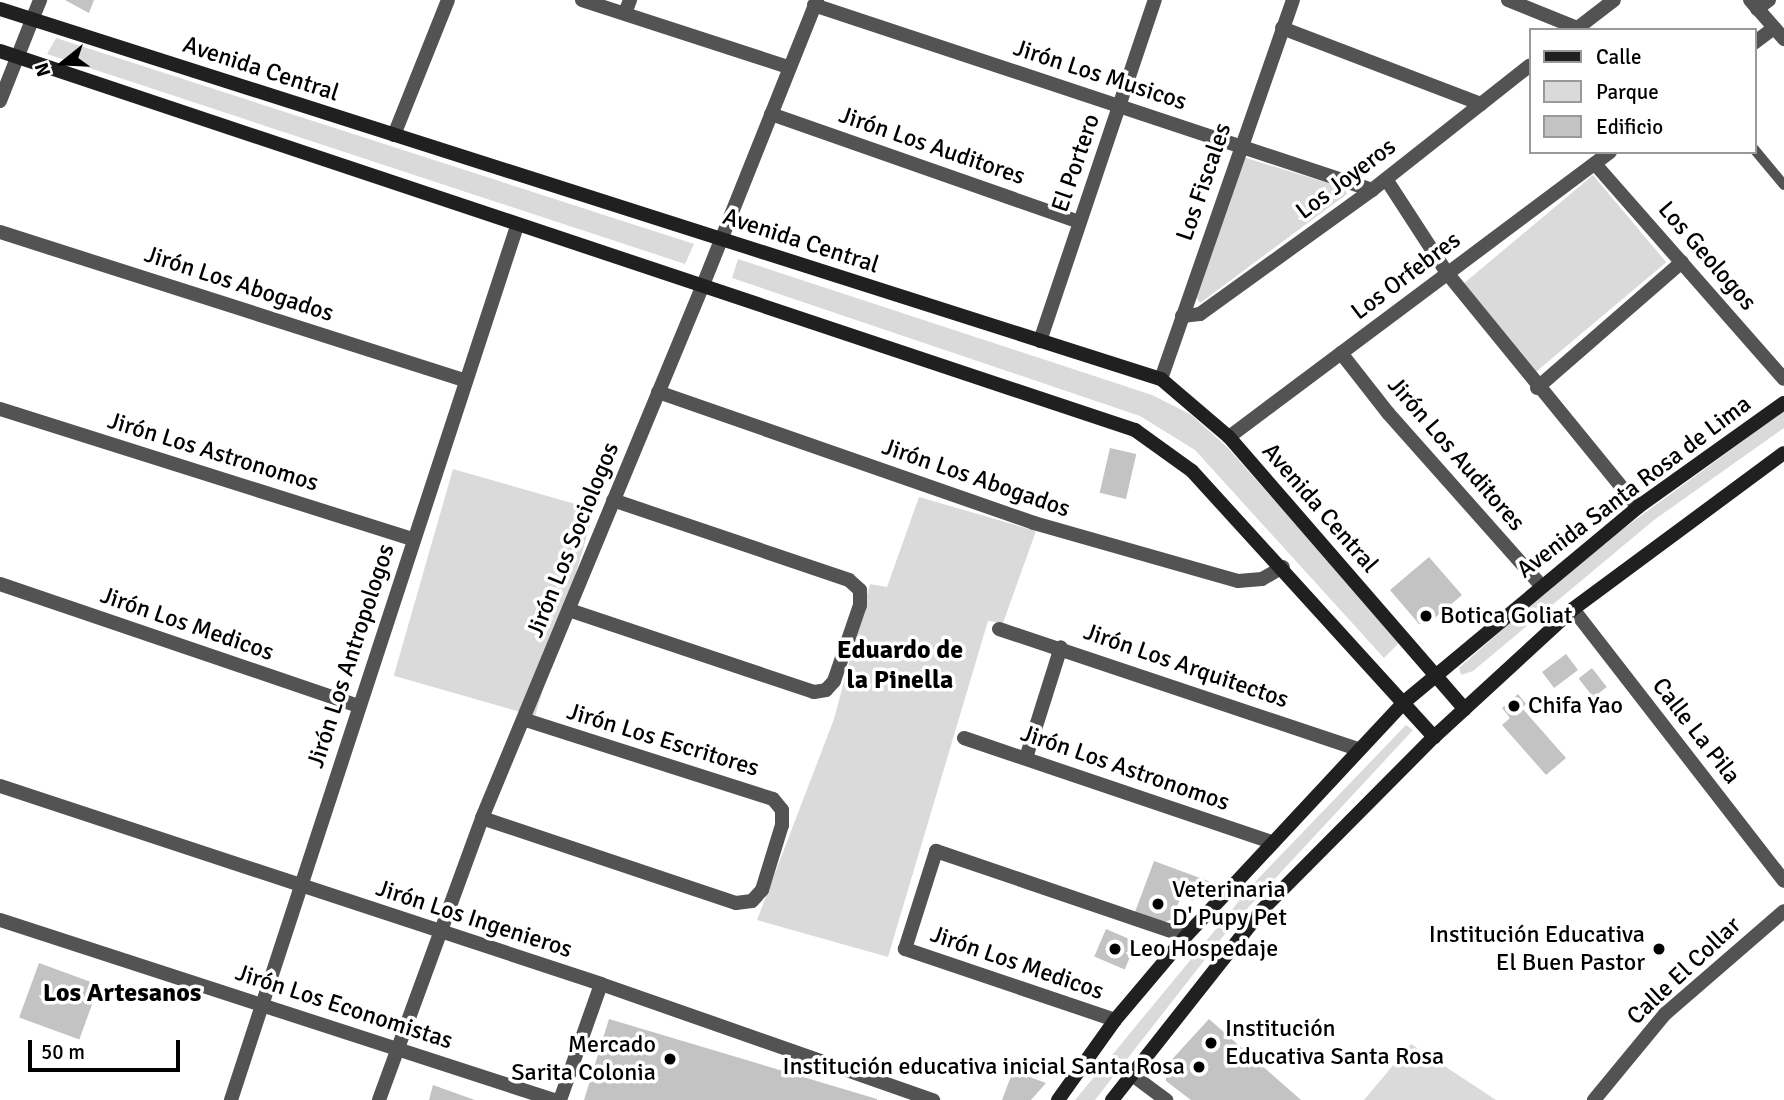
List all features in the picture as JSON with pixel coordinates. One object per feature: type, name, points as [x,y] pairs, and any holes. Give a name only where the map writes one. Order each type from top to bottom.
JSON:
[{"type":"main road","name":"Avenida Central","points":[[0,9],[1161,379],[1229,437],[1465,709]]},
{"type":"main road","points":[[0,51],[517,226],[703,285],[1135,430],[1192,471],[1283,567],[1434,737]]},
{"type":"main road","name":"Avenida Santa Rosa de Lima","points":[[1058,1100],[1115,1020],[1186,936],[1403,703],[1540,584],[1638,507],[1784,403]]},
{"type":"main road","points":[[1112,1100],[1261,911],[1434,737],[1573,609],[1784,453]]},
{"type":"street","points":[[0,101],[40,0]]},
{"type":"street","points":[[394,135],[448,0]]},
{"type":"street","points":[[582,0],[628,7],[788,67]]},
{"type":"street","name":"El Portero","points":[[1040,341],[1155,0]]},
{"type":"street","name":"Los Fiscales","points":[[1161,379],[1240,143],[1293,0]]},
{"type":"street","points":[[1508,0],[1574,28]]},
{"type":"street","points":[[1577,28],[1614,0]]},
{"type":"street","name":"Jirón Los Musicos","points":[[816,3],[1119,107],[1240,143],[1372,190]]},
{"type":"street","name":"Jirón Los Sociologos","points":[[379,1100],[437,933],[482,818],[525,720],[816,3]]},
{"type":"street","points":[[1756,42],[1779,34],[1759,3]]},
{"type":"street","points":[[1282,28],[1481,104]]},
{"type":"street","name":"Los Joyeros","points":[[1182,316],[1200,314],[1387,179],[1528,67]]},
{"type":"street","name":"Jirón Los Auditores","points":[[771,114],[1079,222]]},
{"type":"street","name":"Los Orfebres","points":[[1229,437],[1608,154]]},
{"type":"street","name":"Los Geologos","points":[[1595,164],[1784,379]]},
{"type":"street","points":[[1387,179],[1447,273],[1537,388],[1638,507]]},
{"type":"street","name":"Jirón Los Antropologos","points":[[231,1100],[517,226]]},
{"type":"street","name":"Jirón Los Abogados","points":[[0,232],[465,380]]},
{"type":"street","points":[[1537,388],[1682,262]]},
{"type":"street","name":"Jirón Los Auditores","points":[[1340,353],[1388,413],[1540,584]]},
{"type":"street","name":"Jirón Los Abogados","points":[[658,391],[1034,523],[1238,581],[1262,579],[1283,567]]},
{"type":"street","name":"Jirón Los Astronomos","points":[[0,410],[413,539]]},
{"type":"street","points":[[569,610],[814,692],[826,690],[834,681],[860,605],[860,590],[849,580],[613,500]]},
{"type":"street","name":"Jirón Los Medicos","points":[[0,584],[359,706]]},
{"type":"street","name":"Calle La Pila","points":[[1573,609],[1784,881]]},
{"type":"street","name":"Jirón Los Arquitectos","points":[[999,629],[1061,647],[1358,749]]},
{"type":"street","points":[[1026,758],[1061,647]]},
{"type":"street","name":"Jirón Los Escritores","points":[[482,818],[736,903],[752,901],[762,890],[782,825],[782,810],[774,799],[525,720]]},
{"type":"street","name":"Jirón Los Astronomos","points":[[964,738],[1271,842]]},
{"type":"street","name":"Jirón Los Ingenieros","points":[[0,786],[437,933],[601,984],[933,1100]]},
{"type":"street","name":"Jirón Los Medicos","points":[[1115,1020],[905,949],[936,851],[1186,936]]},
{"type":"street","name":"Calle El Collar","points":[[1594,1100],[1665,1014],[1784,912]]},
{"type":"street","name":"Jirón Los Economistas","points":[[0,920],[554,1100]]},
{"type":"street","points":[[560,1100],[601,984]]},
{"type":"street","points":[[1131,1074],[1166,1100]]},
{"type":"lane","points":[[1756,151],[1784,185]]},
{"type":"green space","points":[[56,38],[694,244],[685,264],[47,54]]},
{"type":"green space","points":[[1243,157],[1344,188],[1347,194],[1200,303],[1194,293]]},
{"type":"green space","points":[[1593,175],[1666,262],[1535,373],[1461,286]]},
{"type":"green space","points":[[738,259],[1152,395],[1190,414],[1226,446],[1400,642],[1384,658],[1195,450],[1140,416],[732,278]]},
{"type":"green space","points":[[1784,411],[1784,428],[1654,520],[1473,671],[1461,675],[1459,668],[1582,559]]},
{"type":"green space","points":[[453,469],[594,510],[535,716],[394,676]]},
{"type":"green space","points":[[919,497],[1036,531],[1003,623],[988,621],[888,957],[757,920],[834,719],[870,584],[887,587]]},
{"type":"green space","points":[[1406,725],[1413,730],[1232,925],[1095,1100],[1075,1100],[1253,884]]},
{"type":"green space","points":[[1411,1044],[1496,1100],[1364,1100]]},
{"type":"building","points":[[65,0],[94,0],[89,13]]},
{"type":"building","points":[[1110,448],[1136,454],[1126,499],[1100,493]]},
{"type":"building","points":[[1429,557],[1462,595],[1430,622],[1419,624],[1390,590]]},
{"type":"building","points":[[1566,654],[1578,670],[1554,688],[1542,672]]},
{"type":"building","points":[[1592,668],[1607,687],[1593,697],[1579,678]]},
{"type":"building","points":[[1518,694],[1526,704],[1522,708],[1566,758],[1546,775],[1502,725],[1510,718],[1502,708]]},
{"type":"building","points":[[1154,861],[1211,882],[1193,901],[1181,897],[1172,919],[1163,923],[1135,912]]},
{"type":"building","name":"Leo Hospedaje","points":[[1106,929],[1136,942],[1125,970],[1094,957]]},
{"type":"building","points":[[39,963],[99,985],[79,1039],[19,1018]]},
{"type":"building","name":"Mercado Sarita Colonia","points":[[609,1019],[877,1099],[877,1100],[584,1100]]},
{"type":"building","name":"Institución Educativa Santa Rosa","points":[[1209,1019],[1301,1100],[1191,1100],[1166,1081],[1165,1067]]},
{"type":"building","points":[[1013,1071],[1046,1083],[1031,1100],[1002,1100]]},
{"type":"building","points":[[433,1085],[475,1100],[429,1100]]},
{"type":"place","name":"Botica Goliat","points":[[1426,616]]},
{"type":"place","name":"Chifa Yao","points":[[1514,706]]},
{"type":"place","name":"Veterinaria D' Pupy Pet","points":[[1158,904]]},
{"type":"place","name":"Leo Hospedaje","points":[[1115,949]]},
{"type":"place","name":"Institución Educativa El Buen Pastor","points":[[1659,949]]},
{"type":"place","name":"Institución Educativa Santa Rosa","points":[[1211,1043]]},
{"type":"place","name":"Mercado Sarita Colonia","points":[[670,1059]]},
{"type":"place","name":"Institución educativa inicial Santa Rosa","points":[[1199,1067]]},
{"type":"district","name":"Eduardo de la Pinella","points":[[900,666]]},
{"type":"district","name":"Los Artesanos","points":[[122,994]]}]
